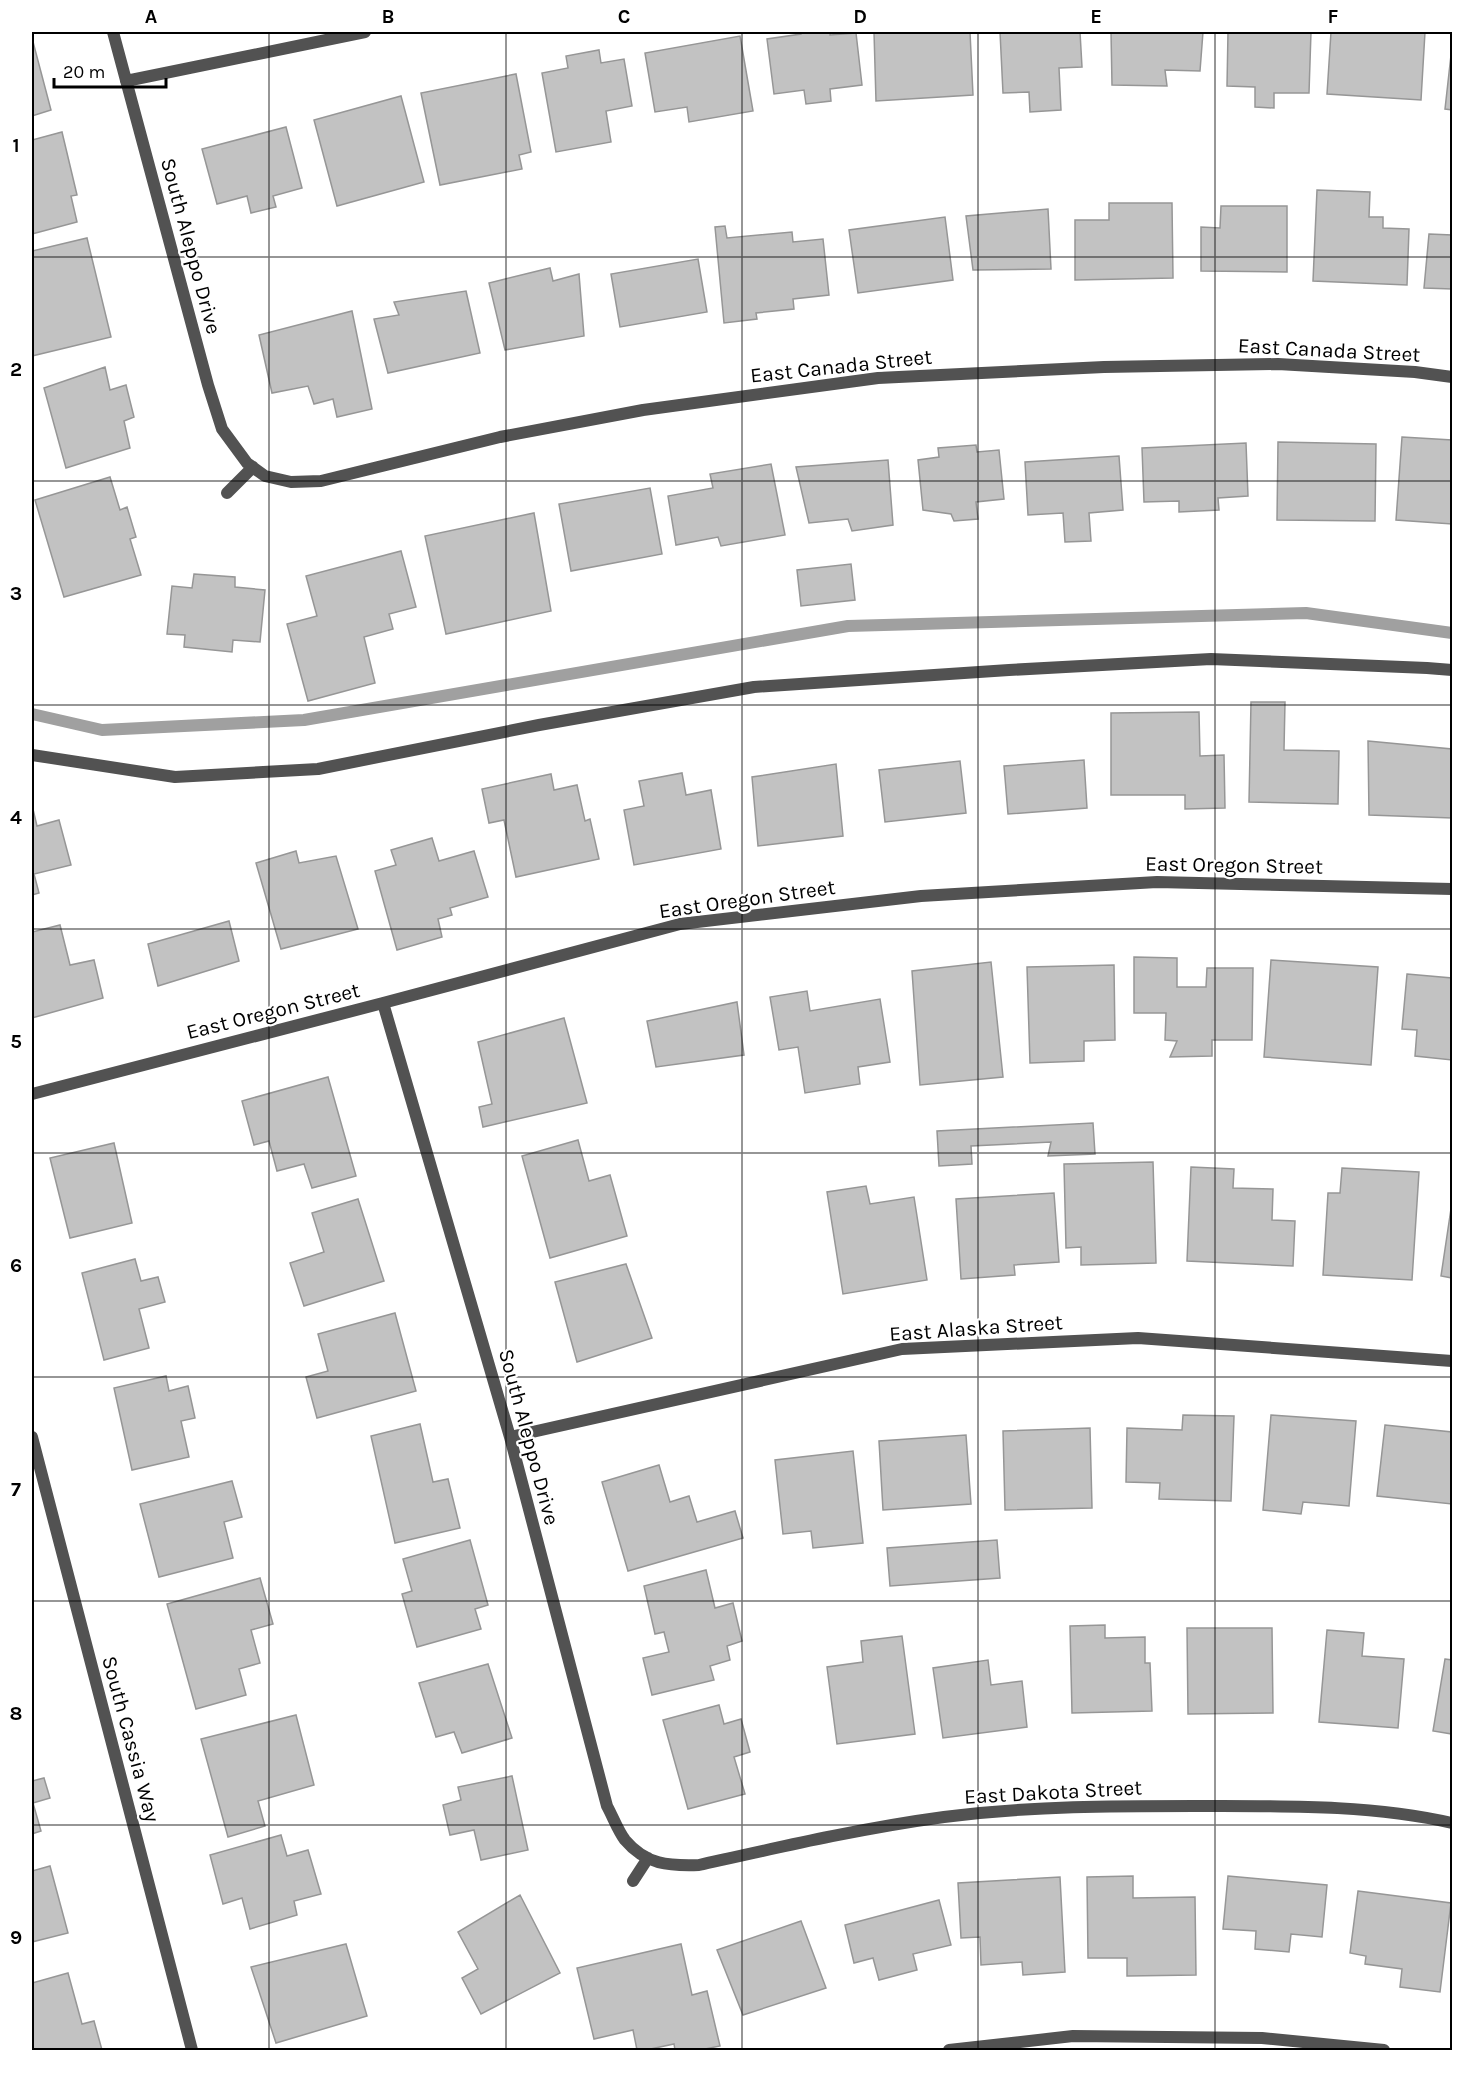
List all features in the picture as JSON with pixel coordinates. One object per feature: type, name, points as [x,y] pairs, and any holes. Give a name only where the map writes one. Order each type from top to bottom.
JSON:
[{"type":"street","name":"South Aleppo Drive","points":[[113,32],[215,407],[222,429],[250,465]]},
{"type":"street","points":[[126,81],[365,32]]},
{"type":"street","name":"East Canada Street","points":[[250,465],[265,476],[291,482],[321,481],[500,437],[644,410],[878,378],[1104,367],[1278,364],[1415,372],[1452,377]]},
{"type":"street","points":[[226,493],[250,465]]},
{"type":"street","points":[[32,755],[174,777],[306,770],[539,725],[754,687],[1211,659],[1452,670]]},
{"type":"street","name":"East Oregon Street","points":[[32,1094],[383,1004],[680,924],[921,896],[1157,882],[1452,889]]},
{"type":"street","name":"South Aleppo Drive","points":[[383,1004],[510,1437],[607,1806],[625,1840],[654,1861]]},
{"type":"street","name":"East Alaska Street","points":[[510,1437],[902,1349],[1138,1338],[1452,1361]]},
{"type":"street","name":"South Cassia Way","points":[[32,1437],[192,2050]]},
{"type":"street","name":"East Dakota Street","points":[[654,1861],[671,1866],[699,1865],[863,1830],[946,1817],[1078,1806],[1282,1806],[1415,1815],[1452,1823]]},
{"type":"street","points":[[633,1881],[654,1861]]},
{"type":"street","points":[[949,2050],[1073,2036],[1262,2038],[1384,2050]]},
{"type":"building","points":[[801,32],[830,32],[830,35],[856,33],[862,85],[830,89],[831,101],[806,104],[804,90],[774,94],[767,39],[801,34]]},
{"type":"building","points":[[874,32],[970,32],[973,95],[876,101]]},
{"type":"building","points":[[1000,32],[1080,32],[1082,67],[1059,68],[1061,110],[1030,112],[1029,92],[1003,93]]},
{"type":"building","points":[[1111,32],[1203,32],[1200,71],[1165,70],[1167,86],[1112,85]]},
{"type":"building","points":[[1228,32],[1311,32],[1309,93],[1274,93],[1274,108],[1255,107],[1255,87],[1227,86]]},
{"type":"building","points":[[1331,32],[1425,32],[1421,100],[1327,94]]},
{"type":"building","points":[[740,36],[753,111],[689,122],[687,107],[655,112],[645,53]]},
{"type":"building","points":[[32,38],[51,110],[32,116]]},
{"type":"building","points":[[1452,46],[1452,110],[1445,109]]},
{"type":"building","points":[[599,50],[601,63],[624,59],[632,106],[606,111],[611,142],[556,152],[542,73],[568,68],[566,56]]},
{"type":"building","points":[[516,74],[531,152],[519,155],[522,169],[440,185],[421,93]]},
{"type":"building","points":[[401,96],[424,182],[337,206],[314,120]]},
{"type":"building","points":[[286,127],[302,188],[273,196],[276,207],[251,213],[247,196],[217,204],[202,149]]},
{"type":"building","points":[[62,132],[77,195],[71,196],[77,222],[32,234],[32,140]]},
{"type":"building","points":[[1317,190],[1370,192],[1369,217],[1383,217],[1383,228],[1409,229],[1407,285],[1313,281]]},
{"type":"building","points":[[1109,203],[1172,203],[1173,278],[1075,280],[1075,220],[1109,220]]},
{"type":"building","points":[[1221,206],[1287,206],[1287,272],[1201,271],[1201,227],[1220,228]]},
{"type":"building","points":[[1048,209],[1051,269],[973,270],[966,216]]},
{"type":"building","points":[[945,217],[953,280],[858,293],[849,230]]},
{"type":"building","points":[[725,226],[727,238],[792,232],[793,242],[823,239],[829,295],[793,299],[794,309],[756,313],[757,319],[724,323],[715,227]]},
{"type":"building","points":[[1429,234],[1452,235],[1452,289],[1424,288]]},
{"type":"building","points":[[87,238],[111,337],[32,356],[32,251]]},
{"type":"building","points":[[698,259],[707,312],[620,327],[611,274]]},
{"type":"building","points":[[550,268],[553,281],[579,274],[584,336],[505,350],[489,283]]},
{"type":"building","points":[[466,291],[480,353],[388,373],[374,319],[399,315],[394,302]]},
{"type":"building","points":[[352,311],[372,409],[337,417],[333,399],[314,404],[308,386],[272,393],[259,335]]},
{"type":"building","points":[[105,367],[110,390],[126,385],[134,417],[124,421],[130,448],[66,468],[44,388]]},
{"type":"building","points":[[1402,437],[1452,440],[1452,524],[1396,520]]},
{"type":"building","points":[[1278,442],[1376,444],[1375,521],[1277,520]]},
{"type":"building","points":[[1246,443],[1248,496],[1218,498],[1219,510],[1179,512],[1179,501],[1144,502],[1142,448]]},
{"type":"building","points":[[976,445],[977,452],[999,450],[1004,499],[976,502],[978,519],[954,521],[951,514],[923,510],[918,460],[939,457],[938,448]]},
{"type":"building","points":[[1119,456],[1123,510],[1089,513],[1091,541],[1065,542],[1063,513],[1028,515],[1025,462]]},
{"type":"building","points":[[888,460],[893,525],[852,531],[848,519],[809,523],[796,467]]},
{"type":"building","points":[[771,464],[785,535],[721,546],[718,537],[676,545],[668,496],[713,488],[710,474]]},
{"type":"building","points":[[110,477],[120,510],[127,507],[136,537],[130,539],[141,575],[64,597],[35,500]]},
{"type":"building","points":[[650,488],[662,554],[571,571],[559,504]]},
{"type":"building","points":[[534,513],[551,611],[446,634],[425,536]]},
{"type":"building","points":[[401,551],[416,607],[389,614],[393,629],[364,637],[375,683],[308,701],[287,624],[317,616],[306,576]]},
{"type":"building","points":[[851,564],[855,600],[801,606],[797,570]]},
{"type":"building","points":[[194,574],[235,577],[235,587],[265,590],[260,642],[233,640],[232,652],[184,647],[185,635],[167,634],[172,586],[192,588]]},
{"type":"building","points":[[1251,702],[1285,702],[1284,750],[1339,751],[1338,804],[1249,802]]},
{"type":"building","points":[[1199,712],[1200,756],[1224,755],[1225,808],[1185,809],[1185,795],[1111,795],[1111,713]]},
{"type":"building","points":[[1368,741],[1452,749],[1452,818],[1369,815]]},
{"type":"building","points":[[1084,760],[1087,808],[1008,814],[1004,766]]},
{"type":"building","points":[[960,761],[966,813],[885,822],[879,770]]},
{"type":"building","points":[[836,764],[843,836],[758,846],[752,777]]},
{"type":"building","points":[[682,773],[686,795],[711,790],[721,849],[634,865],[624,810],[644,806],[639,781]]},
{"type":"building","points":[[551,774],[554,790],[577,785],[585,821],[590,819],[599,859],[516,877],[504,820],[489,823],[482,789]]},
{"type":"building","points":[[32,805],[37,826],[59,820],[71,865],[34,874],[39,893],[32,895]]},
{"type":"building","points":[[432,838],[439,861],[474,851],[488,897],[450,908],[452,915],[438,919],[442,937],[397,950],[375,871],[396,865],[391,850]]},
{"type":"building","points":[[296,851],[299,863],[336,856],[358,929],[281,949],[256,863]]},
{"type":"building","points":[[229,921],[239,961],[158,986],[148,944]]},
{"type":"building","points":[[60,925],[70,965],[94,960],[103,998],[32,1018],[32,932]]},
{"type":"building","points":[[1134,957],[1177,958],[1177,987],[1206,987],[1207,968],[1253,968],[1252,1040],[1212,1040],[1212,1056],[1170,1057],[1177,1041],[1165,1040],[1166,1013],[1134,1013]]},
{"type":"building","points":[[1271,960],[1378,967],[1371,1065],[1264,1057]]},
{"type":"building","points":[[991,962],[1003,1077],[920,1085],[912,971]]},
{"type":"building","points":[[1114,965],[1115,1040],[1084,1041],[1084,1061],[1030,1063],[1027,967]]},
{"type":"building","points":[[1407,974],[1452,978],[1452,1060],[1415,1056],[1417,1030],[1402,1029]]},
{"type":"building","points":[[807,991],[810,1011],[880,999],[890,1062],[858,1067],[860,1084],[805,1093],[798,1047],[779,1050],[770,997]]},
{"type":"building","points":[[737,1002],[744,1055],[656,1067],[647,1021]]},
{"type":"building","points":[[564,1018],[587,1103],[483,1127],[479,1107],[492,1104],[478,1042]]},
{"type":"building","points":[[328,1077],[356,1176],[312,1188],[304,1164],[277,1171],[269,1141],[254,1145],[242,1101]]},
{"type":"building","points":[[1093,1123],[1095,1154],[1048,1156],[1051,1142],[971,1146],[972,1164],[939,1166],[937,1131]]},
{"type":"building","points":[[578,1140],[589,1181],[610,1175],[627,1236],[550,1258],[522,1156]]},
{"type":"building","points":[[114,1143],[132,1223],[70,1238],[50,1158]]},
{"type":"building","points":[[1153,1162],[1156,1263],[1081,1265],[1081,1247],[1066,1248],[1064,1164]]},
{"type":"building","points":[[1191,1167],[1234,1169],[1233,1188],[1273,1189],[1272,1220],[1295,1221],[1293,1266],[1187,1261]]},
{"type":"building","points":[[1342,1168],[1419,1172],[1412,1280],[1323,1275],[1328,1193],[1340,1193]]},
{"type":"building","points":[[866,1186],[870,1204],[914,1197],[927,1280],[843,1294],[827,1192]]},
{"type":"building","points":[[1054,1193],[1059,1262],[1014,1265],[1015,1275],[961,1279],[956,1199]]},
{"type":"building","points":[[358,1199],[384,1281],[304,1306],[290,1263],[324,1252],[312,1213]]},
{"type":"building","points":[[1452,1202],[1452,1278],[1441,1276]]},
{"type":"building","points":[[135,1259],[141,1281],[158,1277],[165,1302],[139,1309],[149,1348],[104,1360],[82,1273]]},
{"type":"building","points":[[626,1264],[652,1338],[577,1362],[555,1282]]},
{"type":"building","points":[[395,1313],[416,1391],[317,1418],[306,1377],[328,1371],[318,1334]]},
{"type":"building","points":[[166,1376],[169,1391],[188,1386],[195,1418],[181,1421],[189,1457],[132,1470],[114,1388]]},
{"type":"building","points":[[1183,1415],[1234,1416],[1231,1501],[1159,1499],[1160,1483],[1126,1482],[1127,1428],[1182,1430]]},
{"type":"building","points":[[1271,1415],[1356,1421],[1349,1506],[1303,1502],[1301,1514],[1263,1510]]},
{"type":"building","points":[[420,1424],[433,1482],[448,1479],[460,1528],[395,1543],[371,1436]]},
{"type":"building","points":[[1385,1425],[1452,1432],[1452,1504],[1377,1496]]},
{"type":"building","points":[[1090,1428],[1092,1508],[1005,1510],[1003,1431]]},
{"type":"building","points":[[966,1435],[971,1504],[883,1510],[879,1441]]},
{"type":"building","points":[[853,1451],[863,1543],[813,1548],[811,1531],[783,1534],[775,1460]]},
{"type":"building","points":[[659,1465],[670,1502],[689,1496],[697,1522],[735,1511],[743,1538],[628,1571],[602,1482]]},
{"type":"building","points":[[232,1481],[242,1517],[224,1522],[233,1558],[159,1577],[140,1504]]},
{"type":"building","points":[[470,1540],[488,1605],[475,1609],[481,1629],[417,1647],[402,1594],[412,1591],[403,1559]]},
{"type":"building","points":[[997,1540],[1000,1578],[890,1586],[887,1548]]},
{"type":"building","points":[[706,1570],[715,1608],[733,1603],[742,1641],[727,1646],[730,1660],[710,1666],[714,1680],[652,1695],[643,1658],[669,1652],[664,1632],[655,1634],[644,1586]]},
{"type":"building","points":[[260,1578],[273,1624],[251,1630],[260,1663],[239,1669],[246,1695],[196,1709],[167,1604]]},
{"type":"building","points":[[1105,1625],[1105,1638],[1145,1637],[1145,1663],[1150,1663],[1152,1711],[1072,1713],[1070,1626]]},
{"type":"building","points":[[1187,1628],[1272,1628],[1273,1713],[1188,1714]]},
{"type":"building","points":[[1327,1630],[1364,1633],[1362,1656],[1404,1659],[1398,1728],[1319,1722]]},
{"type":"building","points":[[902,1636],[915,1734],[837,1744],[827,1667],[863,1662],[861,1641]]},
{"type":"building","points":[[1445,1659],[1452,1660],[1452,1734],[1433,1731]]},
{"type":"building","points":[[988,1660],[991,1685],[1022,1681],[1027,1727],[943,1738],[933,1668]]},
{"type":"building","points":[[488,1664],[512,1738],[462,1753],[454,1732],[436,1737],[419,1683]]},
{"type":"building","points":[[719,1705],[724,1724],[741,1719],[750,1752],[734,1757],[745,1794],[688,1809],[663,1720]]},
{"type":"building","points":[[296,1715],[314,1785],[258,1801],[265,1826],[228,1837],[201,1739]]},
{"type":"building","points":[[512,1776],[528,1850],[481,1860],[474,1830],[450,1835],[443,1805],[461,1800],[458,1787]]},
{"type":"building","points":[[44,1778],[50,1798],[33,1803],[41,1831],[32,1834],[32,1781]]},
{"type":"building","points":[[281,1835],[287,1856],[308,1850],[321,1894],[294,1901],[297,1915],[250,1929],[242,1898],[223,1904],[210,1855]]},
{"type":"building","points":[[50,1866],[68,1933],[32,1942],[32,1871]]},
{"type":"building","points":[[1133,1876],[1133,1898],[1195,1897],[1196,1975],[1127,1976],[1127,1958],[1088,1958],[1087,1877]]},
{"type":"building","points":[[1228,1876],[1327,1885],[1322,1937],[1291,1934],[1289,1952],[1255,1949],[1256,1931],[1223,1929]]},
{"type":"building","points":[[1060,1877],[1065,1972],[1023,1975],[1022,1962],[981,1965],[980,1937],[961,1938],[958,1883]]},
{"type":"building","points":[[1358,1891],[1451,1903],[1440,1992],[1400,1987],[1402,1969],[1365,1964],[1366,1956],[1350,1953]]},
{"type":"building","points":[[520,1895],[560,1973],[481,2014],[462,1978],[478,1969],[458,1932]]},
{"type":"building","points":[[939,1900],[951,1945],[913,1954],[917,1970],[879,1980],[873,1958],[854,1963],[845,1925]]},
{"type":"building","points":[[801,1921],[826,1988],[743,2015],[717,1950]]},
{"type":"building","points":[[346,1944],[367,2016],[276,2043],[251,1967]]},
{"type":"building","points":[[681,1944],[692,1995],[707,1991],[720,2046],[700,2050],[675,2050],[674,2044],[637,2050],[633,2030],[594,2039],[577,1968]]},
{"type":"building","points":[[68,1973],[82,2024],[94,2021],[102,2050],[34,2050],[32,2049],[32,1983]]},
{"type":"waterway","points":[[32,714],[102,730],[304,720],[848,626],[1306,613],[1452,633]]}]
